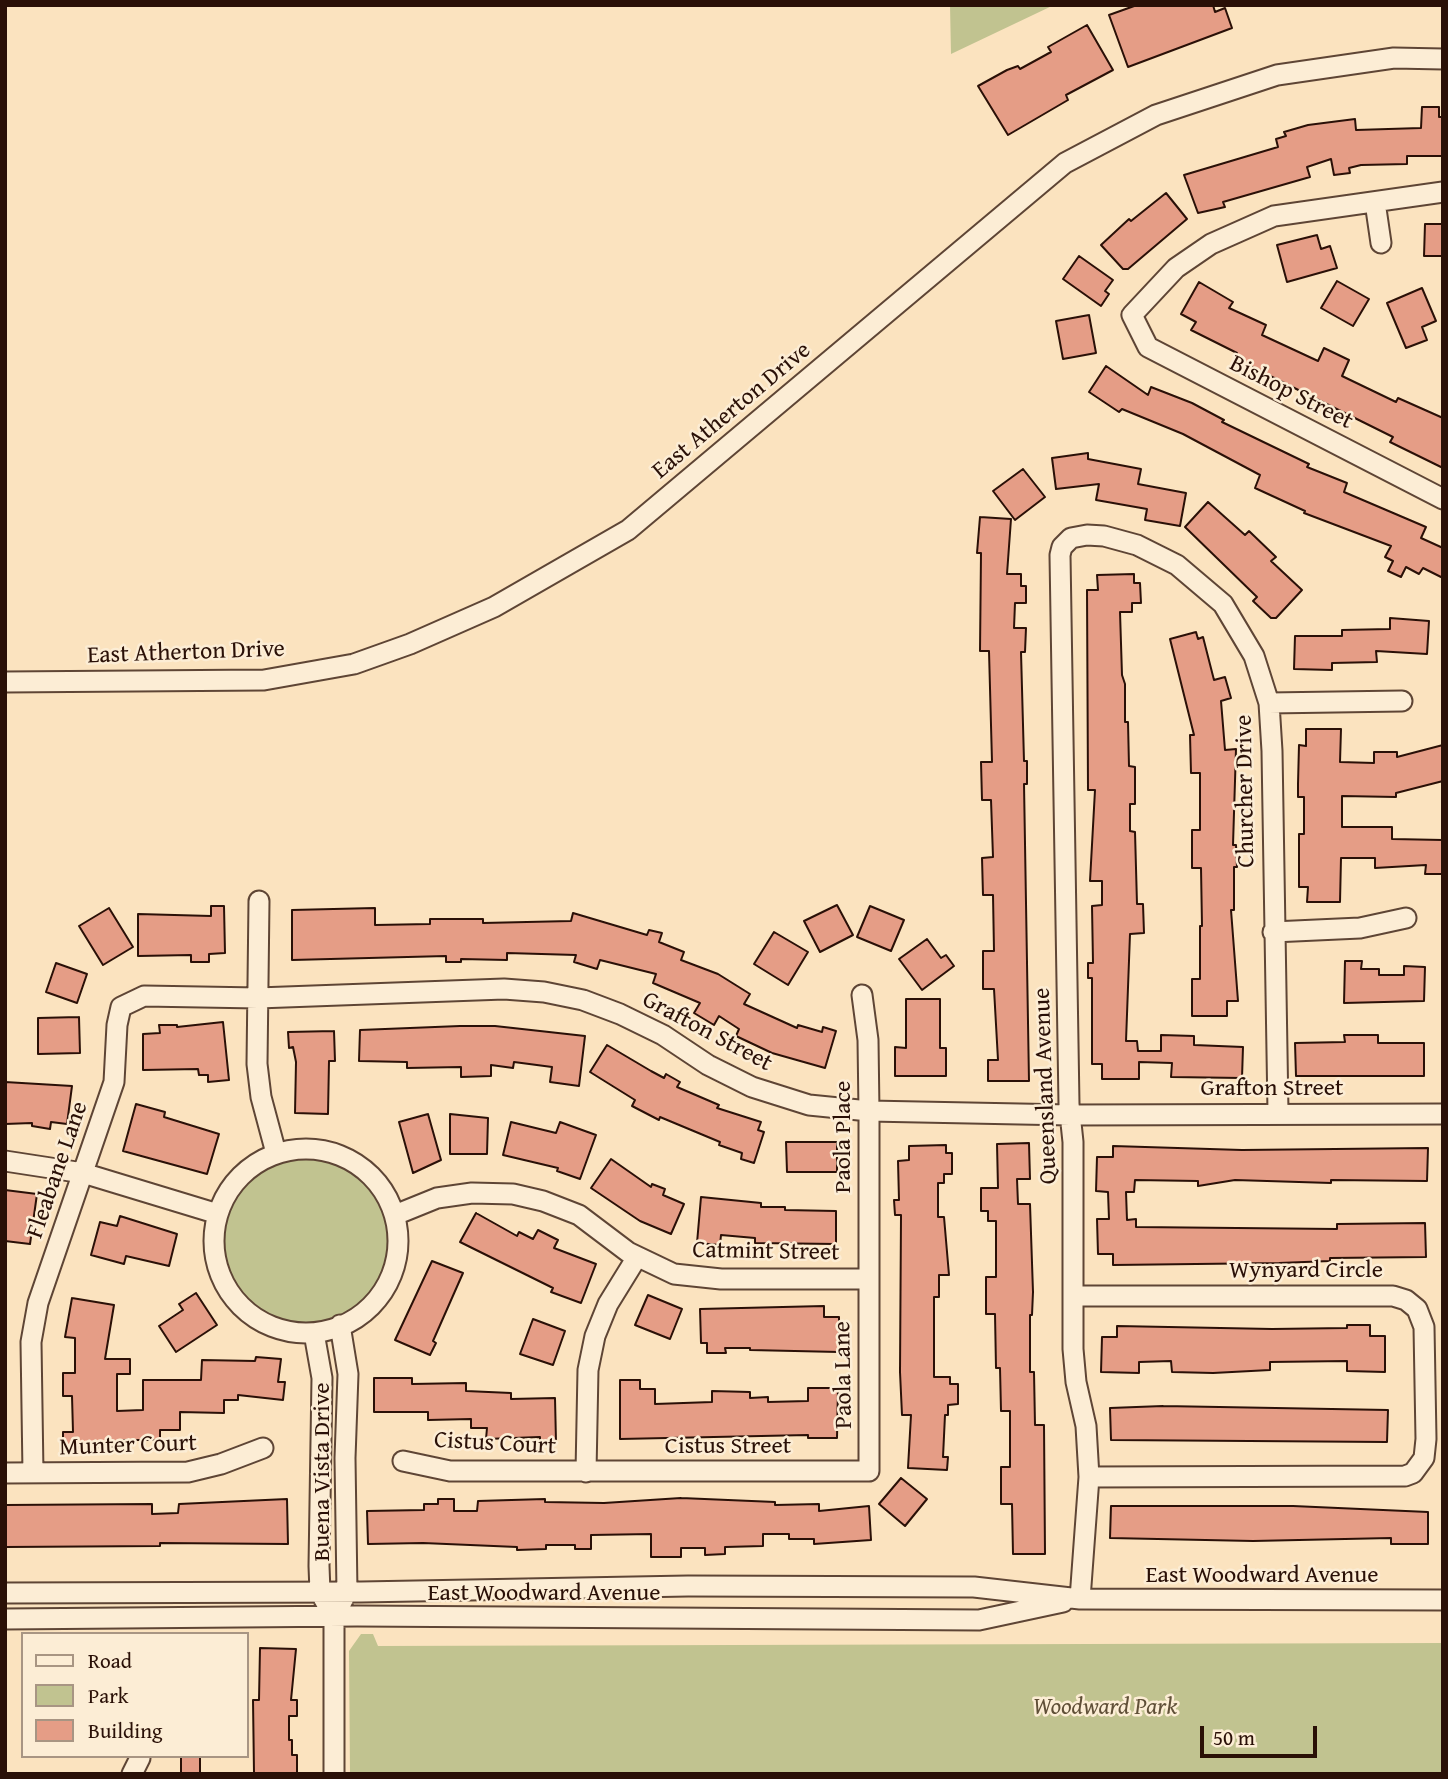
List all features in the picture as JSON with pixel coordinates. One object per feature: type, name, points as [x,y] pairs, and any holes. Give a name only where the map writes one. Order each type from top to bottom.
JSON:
[{"type":"street","name":"East Atherton Drive","points":[[5,682],[264,680],[354,664],[410,644],[494,607],[628,530],[1065,163],[1156,115],[1277,75],[1394,58],[1443,59]]},
{"type":"street","points":[[1381,243],[1375,202],[1443,192]]},
{"type":"street","name":"Bishop Street","points":[[1375,202],[1274,216],[1211,244],[1176,268],[1132,316],[1148,347],[1443,499]]},
{"type":"street","name":"Churcher Drive","points":[[1060,570],[1062,547],[1071,538],[1087,534],[1137,545],[1177,565],[1210,590],[1247,639],[1269,703],[1278,1112]]},
{"type":"street","name":"Queensland Avenue","points":[[1060,570],[1075,1296],[1074,1360],[1086,1426],[1089,1477],[1080,1599]]},
{"type":"street","points":[[1269,703],[1402,701]]},
{"type":"street","points":[[259,901],[258,1075],[276,1153]]},
{"type":"street","points":[[1273,932],[1360,928],[1406,918]]},
{"type":"street","name":"Grafton Street","points":[[121,1007],[144,996],[258,998],[490,990],[544,992],[583,1000],[620,1014],[663,1035],[708,1065],[751,1087],[809,1105],[870,1111],[1070,1115],[1278,1112],[1443,1114]]},
{"type":"street","name":"Paola Place","points":[[862,995],[868,1040],[870,1111],[867,1279]]},
{"type":"street","name":"Fleabane Lane","points":[[33,1474],[31,1342],[38,1303],[114,1082],[121,1007]]},
{"type":"street","points":[[310,1149],[335,1153],[352,1161],[374,1178],[386,1193],[395,1215],[399,1243],[396,1263],[384,1290],[373,1304],[352,1321],[314,1333],[278,1329],[258,1320],[238,1304],[223,1284],[213,1248],[223,1198],[237,1179],[258,1161],[276,1153],[310,1149]]},
{"type":"street","points":[[5,1161],[83,1173],[218,1214]]},
{"type":"street","name":"Catmint Street","points":[[395,1215],[437,1198],[472,1193],[513,1194],[543,1201],[579,1215],[637,1256],[674,1274],[721,1279],[867,1279]]},
{"type":"street","points":[[586,1472],[588,1370],[595,1336],[608,1304],[637,1256]]},
{"type":"street","name":"Paola Lane","points":[[867,1279],[870,1471]]},
{"type":"street","name":"Wynyard Circle","points":[[1075,1296],[1393,1296],[1406,1300],[1418,1309],[1424,1328],[1426,1439],[1424,1458],[1413,1473],[1405,1476],[1089,1477]]},
{"type":"street","name":"Buena Vista Drive","points":[[334,1774],[334,1617],[347,1592],[345,1447],[348,1374],[340,1325]]},
{"type":"street","name":"Buena Vista Drive","points":[[314,1333],[321,1378],[320,1592],[334,1617]]},
{"type":"street","name":"Munter Court","points":[[5,1474],[188,1472],[221,1464],[263,1448]]},
{"type":"street","name":"Cistus Court","points":[[403,1461],[450,1471],[586,1472]]},
{"type":"street","name":"Cistus Street","points":[[586,1472],[870,1471]]},
{"type":"street","name":"East Woodward Avenue","points":[[5,1593],[347,1592],[688,1586],[974,1587],[1080,1599],[1443,1600]]},
{"type":"street","name":"East Woodward Avenue","points":[[5,1619],[334,1617],[979,1620],[1080,1599]]},
{"type":"green space","points":[[950,5],[1054,5],[951,54]]},
{"type":"green space","points":[[307,1156],[339,1163],[354,1170],[366,1181],[377,1193],[384,1208],[391,1240],[384,1272],[377,1287],[366,1299],[354,1310],[339,1317],[307,1324],[275,1317],[260,1310],[248,1299],[237,1287],[230,1272],[223,1240],[230,1208],[237,1193],[248,1181],[260,1170],[275,1163]]},
{"type":"green space","name":"Woodward Park","points":[[361,1634],[373,1634],[378,1646],[1443,1643],[1443,1774],[350,1774],[349,1651]]},
{"type":"building","points":[[1137,5],[1213,5],[1215,12],[1225,8],[1232,28],[1128,67],[1109,15]]},
{"type":"building","points":[[1087,25],[1113,70],[1066,95],[1068,100],[1008,135],[978,86],[1007,70],[1018,66],[1020,69],[1051,52],[1048,47]]},
{"type":"building","points":[[1422,107],[1439,107],[1439,117],[1443,117],[1443,156],[1407,156],[1407,164],[1361,165],[1349,168],[1350,173],[1334,175],[1331,159],[1307,167],[1310,177],[1223,202],[1225,207],[1198,213],[1184,175],[1278,147],[1276,139],[1286,136],[1284,132],[1308,125],[1355,119],[1356,130],[1421,128]]},
{"type":"building","points":[[1166,193],[1187,219],[1128,269],[1123,269],[1101,245],[1129,219],[1131,221]]},
{"type":"building","points":[[1425,224],[1443,224],[1443,256],[1424,256]]},
{"type":"building","points":[[1317,235],[1321,249],[1330,246],[1337,268],[1287,282],[1277,245]]},
{"type":"building","points":[[1079,256],[1113,280],[1105,291],[1109,294],[1101,306],[1063,279]]},
{"type":"building","points":[[1337,281],[1369,299],[1353,326],[1321,308]]},
{"type":"building","points":[[1199,282],[1233,302],[1229,308],[1266,325],[1262,335],[1318,361],[1324,348],[1349,360],[1342,376],[1396,402],[1398,398],[1443,418],[1443,468],[1390,442],[1393,437],[1234,358],[1237,353],[1191,330],[1196,322],[1181,314]]},
{"type":"building","points":[[1422,288],[1436,321],[1422,327],[1427,340],[1406,348],[1387,303]]},
{"type":"building","points":[[1089,315],[1096,353],[1063,359],[1056,321]]},
{"type":"building","points":[[1106,366],[1148,395],[1151,387],[1192,403],[1224,420],[1222,422],[1309,464],[1307,467],[1347,483],[1344,492],[1426,527],[1421,538],[1443,548],[1443,578],[1423,568],[1419,574],[1406,567],[1401,577],[1388,571],[1393,561],[1385,557],[1391,546],[1304,513],[1305,511],[1255,488],[1260,475],[1183,434],[1122,409],[1119,412],[1089,392]]},
{"type":"building","points":[[1088,453],[1088,459],[1141,469],[1138,484],[1186,493],[1180,526],[1145,520],[1147,509],[1096,500],[1099,484],[1056,489],[1052,458]]},
{"type":"building","points":[[1023,469],[1045,497],[1015,520],[993,491]]},
{"type":"building","points":[[1208,502],[1245,535],[1249,531],[1276,557],[1271,561],[1302,590],[1276,618],[1271,618],[1253,601],[1257,597],[1185,527]]},
{"type":"building","points":[[980,517],[1011,519],[1007,574],[1021,574],[1021,586],[1026,586],[1026,603],[1015,603],[1014,628],[1026,628],[1025,652],[1021,652],[1024,761],[1027,761],[1027,784],[1024,784],[1029,1081],[988,1081],[988,1060],[998,1060],[994,989],[983,989],[983,951],[994,951],[993,895],[983,895],[982,858],[993,857],[991,800],[982,800],[981,762],[992,762],[989,651],[980,651],[981,553],[977,553]]},
{"type":"building","points":[[1134,574],[1134,583],[1140,583],[1141,603],[1132,603],[1132,612],[1120,612],[1129,766],[1135,767],[1135,804],[1130,804],[1130,831],[1135,832],[1137,904],[1143,904],[1144,933],[1130,934],[1126,1041],[1137,1041],[1138,1051],[1161,1051],[1161,1035],[1194,1036],[1194,1045],[1243,1047],[1242,1078],[1171,1077],[1172,1063],[1139,1062],[1139,1079],[1102,1079],[1102,1064],[1092,1064],[1092,978],[1088,978],[1088,963],[1093,963],[1092,906],[1102,905],[1102,881],[1090,881],[1095,790],[1088,790],[1087,590],[1098,590],[1097,575]]},
{"type":"building","points":[[1390,618],[1429,621],[1427,654],[1376,651],[1377,662],[1332,663],[1332,670],[1294,669],[1295,636],[1342,636],[1342,630],[1390,629]]},
{"type":"building","points":[[1196,632],[1198,639],[1203,637],[1214,680],[1225,677],[1231,698],[1221,701],[1225,750],[1236,749],[1233,845],[1236,845],[1237,867],[1234,867],[1234,910],[1231,910],[1238,1001],[1227,1001],[1227,1016],[1192,1016],[1192,979],[1200,979],[1202,926],[1201,868],[1192,868],[1192,830],[1200,830],[1200,773],[1191,773],[1190,735],[1194,735],[1170,639]]},
{"type":"building","points":[[1306,729],[1341,729],[1340,762],[1374,763],[1374,752],[1397,752],[1397,757],[1443,745],[1443,781],[1396,793],[1396,797],[1342,796],[1342,827],[1392,827],[1392,839],[1443,840],[1443,874],[1425,874],[1426,865],[1375,868],[1375,858],[1341,858],[1340,902],[1307,902],[1308,887],[1299,887],[1299,834],[1304,834],[1304,797],[1298,797],[1299,745],[1306,746]]},
{"type":"building","points":[[837,905],[853,935],[820,952],[804,921]]},
{"type":"building","points":[[211,906],[224,906],[225,953],[209,954],[209,962],[191,962],[191,955],[138,956],[138,914],[211,916]]},
{"type":"building","points":[[870,906],[904,920],[891,951],[857,937]]},
{"type":"building","points":[[109,908],[133,947],[103,965],[79,926]]},
{"type":"building","points":[[375,908],[375,925],[430,924],[430,919],[483,919],[483,923],[571,921],[573,913],[647,935],[649,930],[662,933],[659,942],[684,952],[681,960],[718,974],[750,994],[744,1004],[797,1028],[798,1025],[822,1032],[823,1027],[836,1031],[825,1068],[772,1053],[736,1036],[739,1029],[719,1016],[714,1025],[694,1013],[700,1003],[653,983],[656,974],[600,960],[597,969],[574,962],[576,955],[507,953],[507,960],[461,959],[461,962],[446,962],[446,956],[292,960],[292,910]]},
{"type":"building","points":[[774,932],[808,952],[788,985],[754,964]]},
{"type":"building","points":[[927,939],[941,958],[946,955],[954,966],[922,990],[899,959]]},
{"type":"building","points":[[1345,961],[1362,961],[1361,969],[1379,969],[1379,975],[1404,975],[1404,966],[1425,967],[1424,1001],[1344,1003]]},
{"type":"building","points":[[56,963],[87,974],[77,1003],[46,992]]},
{"type":"building","points":[[906,999],[940,999],[940,1048],[946,1048],[946,1076],[895,1076],[895,1047],[906,1048]]},
{"type":"building","points":[[79,1017],[80,1053],[38,1054],[38,1018]]},
{"type":"building","points":[[223,1022],[229,1080],[208,1082],[208,1075],[199,1075],[198,1069],[143,1070],[143,1034],[160,1033],[159,1025],[177,1027]]},
{"type":"building","points":[[495,1026],[585,1036],[579,1086],[550,1082],[552,1067],[514,1062],[513,1068],[491,1065],[491,1076],[461,1077],[461,1067],[407,1068],[407,1062],[359,1061],[360,1030]]},
{"type":"building","points":[[334,1031],[335,1061],[329,1061],[328,1114],[295,1113],[296,1062],[293,1047],[289,1048],[288,1032]]},
{"type":"building","points":[[1344,1035],[1378,1035],[1378,1043],[1424,1043],[1424,1076],[1296,1076],[1295,1043],[1345,1042]]},
{"type":"building","points":[[607,1045],[664,1078],[666,1074],[680,1082],[677,1087],[719,1105],[717,1108],[761,1122],[758,1130],[764,1132],[754,1163],[741,1159],[742,1153],[719,1145],[720,1142],[660,1117],[659,1120],[632,1106],[635,1100],[590,1072]]},
{"type":"building","points":[[5,1082],[72,1086],[67,1124],[51,1122],[50,1129],[32,1126],[32,1123],[5,1124]]},
{"type":"building","points":[[136,1104],[165,1112],[164,1117],[219,1134],[207,1174],[123,1151]]},
{"type":"building","points":[[428,1114],[441,1160],[413,1173],[399,1122]]},
{"type":"building","points":[[450,1114],[488,1118],[487,1154],[450,1154]]},
{"type":"building","points":[[511,1122],[556,1133],[560,1122],[596,1135],[580,1179],[557,1171],[558,1168],[503,1155]]},
{"type":"building","points":[[786,1142],[837,1142],[837,1172],[787,1172]]},
{"type":"building","points":[[1029,1143],[1030,1179],[1017,1179],[1018,1204],[1030,1204],[1033,1292],[1030,1315],[1030,1372],[1034,1372],[1035,1425],[1044,1425],[1045,1554],[1013,1554],[1012,1504],[1001,1504],[1001,1467],[1010,1467],[1010,1411],[1001,1411],[1000,1368],[996,1368],[995,1314],[986,1314],[986,1277],[996,1277],[996,1221],[988,1221],[988,1211],[981,1211],[981,1188],[998,1188],[997,1144]]},
{"type":"building","points":[[946,1145],[946,1153],[952,1153],[952,1174],[944,1174],[944,1183],[938,1183],[938,1217],[944,1217],[949,1275],[939,1275],[939,1297],[934,1297],[934,1377],[950,1377],[950,1384],[958,1384],[958,1404],[948,1405],[948,1415],[945,1415],[943,1457],[948,1457],[947,1470],[908,1468],[911,1415],[902,1415],[900,1372],[901,1215],[895,1215],[894,1200],[899,1200],[898,1161],[909,1160],[909,1146]]},
{"type":"building","points":[[1113,1146],[1242,1150],[1428,1148],[1427,1181],[1331,1180],[1331,1183],[1235,1180],[1198,1186],[1198,1181],[1135,1180],[1134,1192],[1126,1192],[1127,1220],[1136,1219],[1136,1227],[1337,1229],[1337,1224],[1425,1223],[1426,1257],[1330,1258],[1330,1261],[1279,1263],[1113,1265],[1113,1254],[1098,1254],[1097,1219],[1109,1219],[1108,1192],[1096,1191],[1097,1157],[1113,1157]]},
{"type":"building","points":[[611,1159],[651,1187],[652,1184],[665,1189],[663,1195],[684,1204],[671,1234],[640,1221],[591,1188]]},
{"type":"building","points":[[5,1190],[37,1194],[30,1244],[5,1241]]},
{"type":"building","points":[[701,1197],[761,1203],[761,1207],[785,1207],[785,1210],[836,1211],[836,1244],[755,1243],[755,1238],[721,1235],[720,1245],[697,1243]]},
{"type":"building","points":[[476,1213],[517,1236],[519,1232],[533,1239],[538,1230],[558,1240],[554,1248],[596,1264],[581,1303],[551,1292],[553,1288],[460,1242]]},
{"type":"building","points":[[120,1216],[177,1234],[169,1266],[126,1256],[124,1264],[91,1255],[100,1222],[117,1226]]},
{"type":"building","points":[[432,1261],[463,1273],[433,1341],[436,1343],[430,1355],[395,1340]]},
{"type":"building","points":[[196,1293],[217,1325],[176,1352],[159,1326],[183,1310],[179,1304]]},
{"type":"building","points":[[648,1295],[682,1309],[670,1339],[635,1325]]},
{"type":"building","points":[[72,1298],[114,1305],[105,1359],[130,1359],[130,1374],[117,1374],[117,1411],[143,1410],[143,1380],[201,1380],[202,1360],[255,1361],[256,1357],[281,1359],[278,1382],[285,1382],[283,1400],[238,1395],[238,1400],[224,1400],[224,1413],[180,1412],[180,1430],[160,1430],[160,1440],[124,1440],[124,1447],[63,1448],[63,1432],[73,1432],[72,1396],[63,1396],[63,1373],[75,1373],[75,1338],[65,1337]]},
{"type":"building","points":[[824,1306],[824,1317],[839,1317],[839,1352],[725,1348],[726,1353],[707,1353],[707,1343],[701,1343],[700,1309]]},
{"type":"building","points":[[533,1319],[565,1331],[553,1365],[520,1354]]},
{"type":"building","points":[[1347,1325],[1370,1325],[1370,1336],[1385,1336],[1385,1372],[1347,1371],[1347,1361],[1270,1362],[1270,1370],[1172,1372],[1171,1361],[1139,1362],[1139,1373],[1101,1372],[1102,1337],[1117,1337],[1117,1326],[1272,1329],[1347,1328]]},
{"type":"building","points":[[374,1378],[412,1378],[412,1384],[466,1383],[466,1391],[511,1393],[511,1399],[555,1398],[556,1442],[540,1442],[540,1437],[486,1439],[487,1428],[471,1428],[471,1419],[428,1420],[428,1412],[374,1412]]},
{"type":"building","points":[[620,1380],[640,1380],[640,1389],[655,1389],[655,1404],[712,1402],[712,1391],[750,1392],[750,1398],[768,1397],[768,1402],[808,1401],[808,1388],[838,1388],[837,1438],[808,1438],[808,1435],[620,1439]]},
{"type":"building","points":[[1163,1406],[1388,1410],[1387,1442],[1111,1440],[1110,1408]]},
{"type":"building","points":[[901,1478],[927,1499],[905,1526],[879,1504]]},
{"type":"building","points":[[681,1498],[775,1502],[775,1505],[819,1504],[819,1511],[869,1506],[871,1540],[814,1544],[814,1539],[789,1539],[789,1534],[763,1534],[763,1546],[725,1547],[725,1554],[705,1555],[705,1548],[681,1548],[681,1557],[651,1557],[651,1534],[591,1535],[591,1549],[575,1549],[575,1545],[546,1545],[546,1549],[517,1550],[517,1547],[423,1543],[368,1544],[367,1511],[424,1510],[424,1504],[438,1504],[438,1499],[454,1499],[454,1511],[477,1511],[478,1501],[545,1499],[545,1502],[604,1503]]},
{"type":"building","points":[[287,1499],[288,1544],[160,1543],[160,1546],[5,1547],[5,1505],[152,1504],[152,1514],[178,1513],[179,1504]]},
{"type":"building","points":[[1111,1506],[1293,1506],[1428,1512],[1428,1544],[1391,1544],[1391,1538],[1253,1541],[1110,1538]]},
{"type":"building","points":[[260,1648],[296,1649],[291,1700],[297,1700],[297,1716],[289,1716],[289,1740],[292,1740],[292,1755],[297,1755],[297,1773],[254,1773],[253,1700],[259,1700]]},
{"type":"building","points":[[181,1758],[200,1758],[200,1774],[181,1773]]}]
